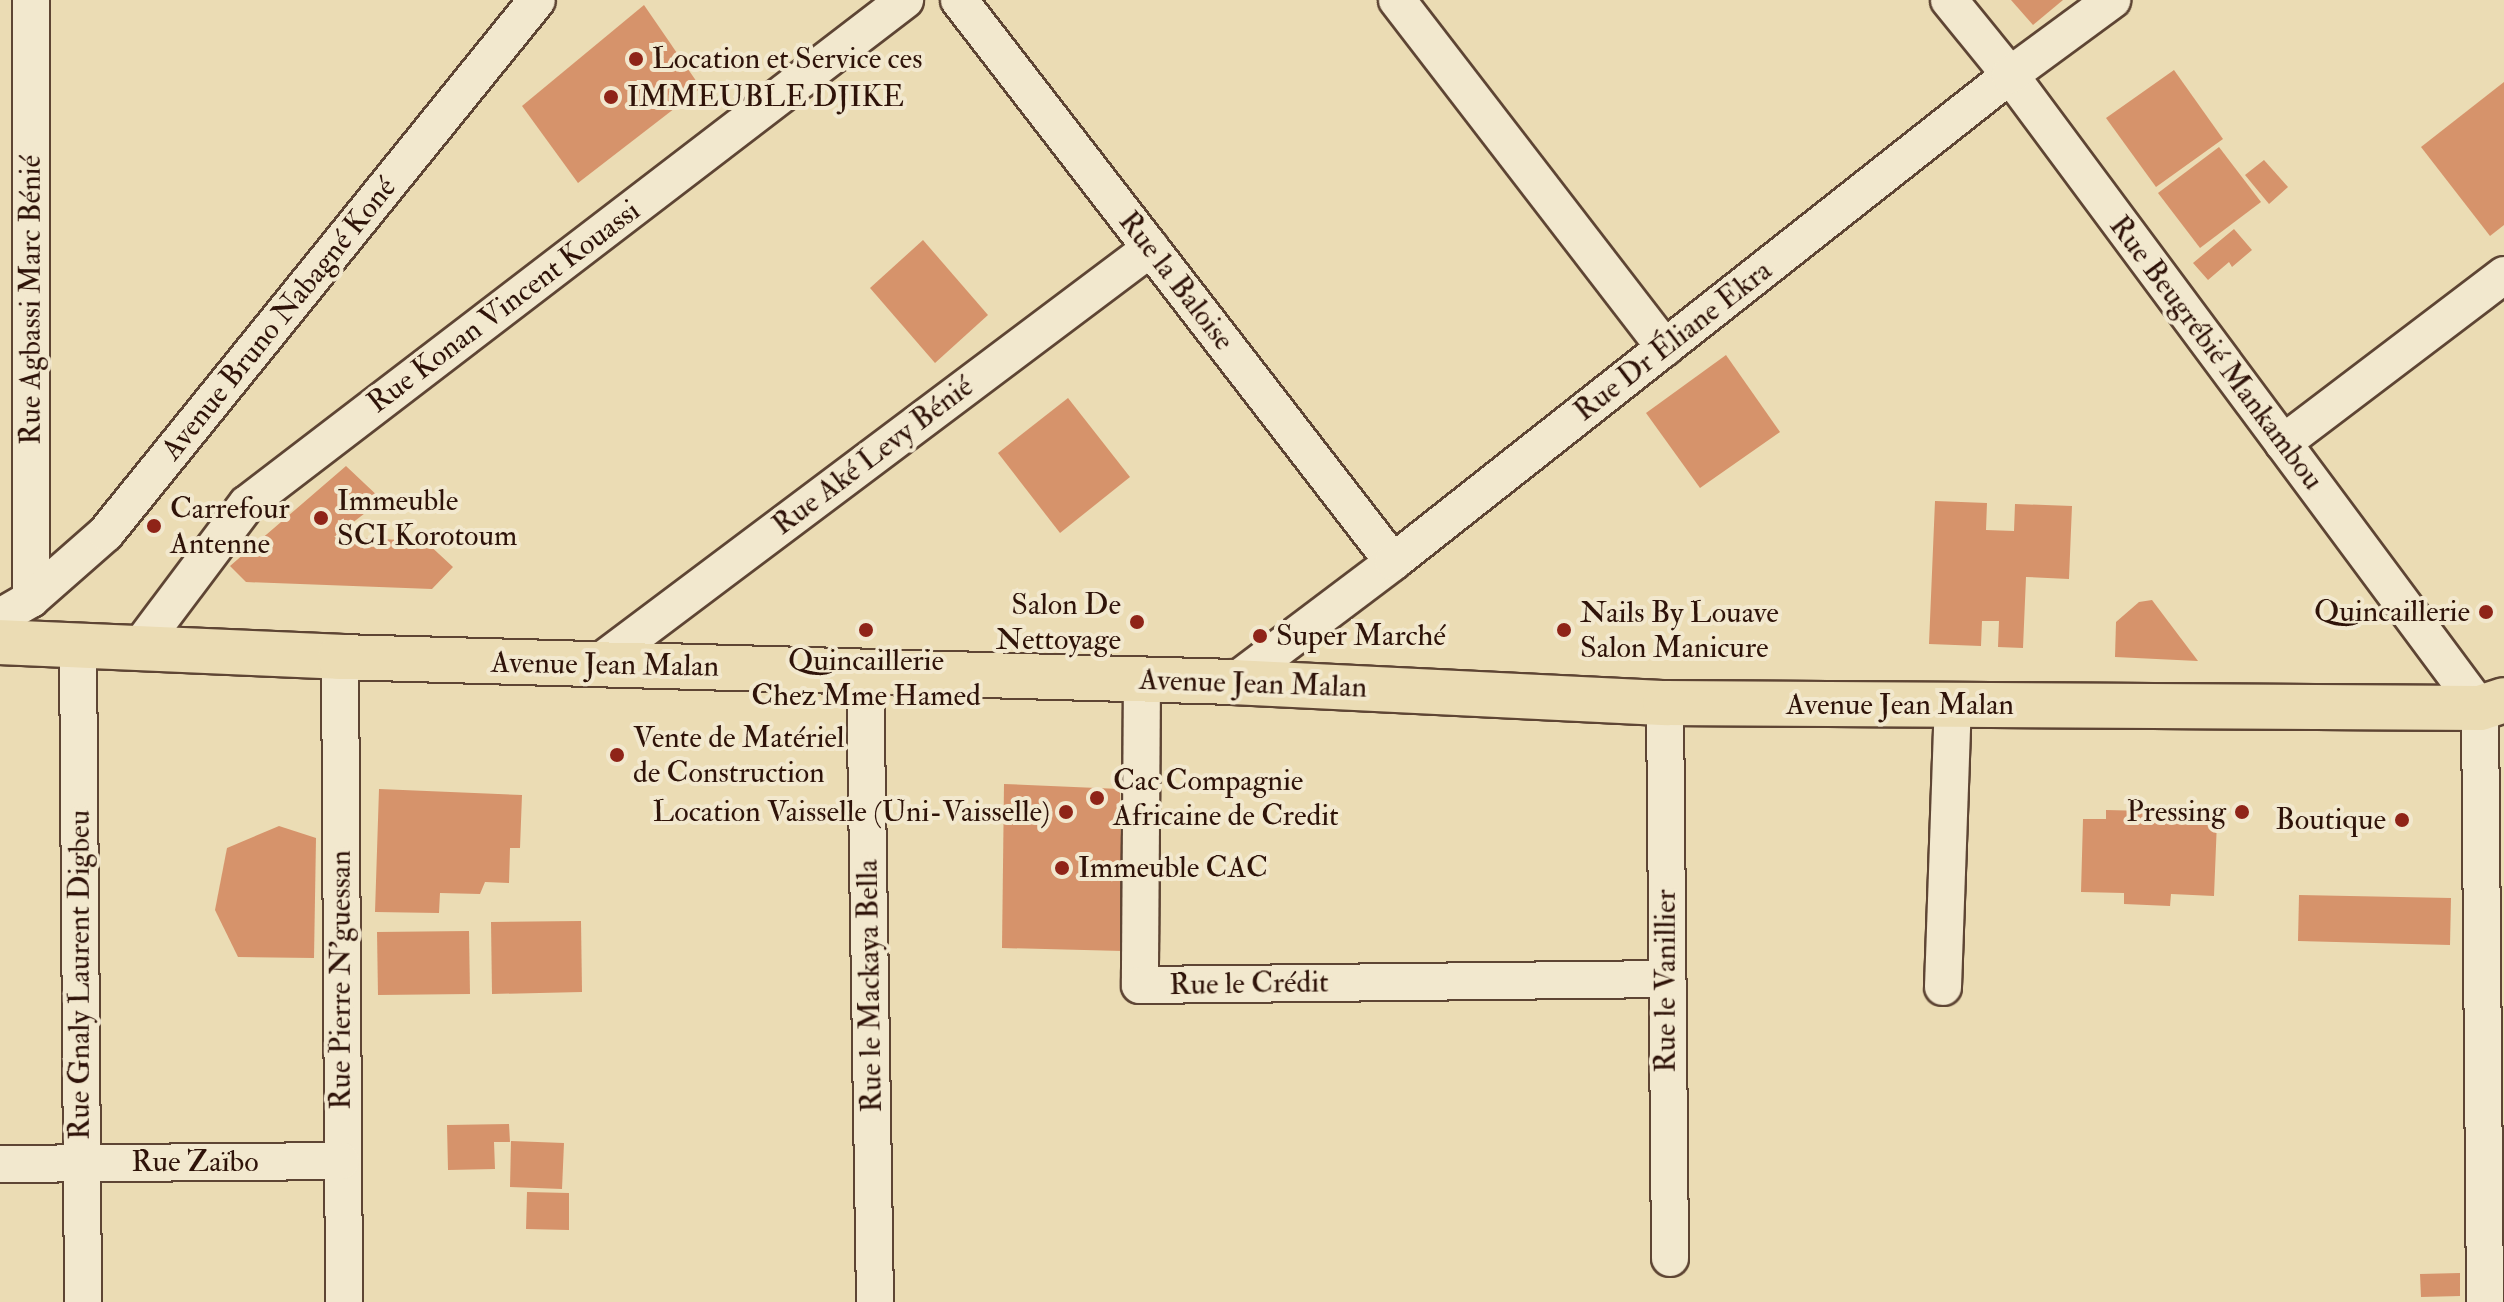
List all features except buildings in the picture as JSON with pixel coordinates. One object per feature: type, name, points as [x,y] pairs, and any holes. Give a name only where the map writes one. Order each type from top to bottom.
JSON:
[{"type":"main road","name":"Avenue Jean Malan","points":[[0,642],[78,648],[340,657],[1234,682],[1665,703],[2492,704]]},
{"type":"street","name":"Rue Agbassi Marc Bénié","points":[[31,0],[31,599]]},
{"type":"street","name":"Avenue Bruno Nabagné Koné","points":[[0,617],[31,599],[106,533],[537,0]]},
{"type":"street","name":"Rue Konan Vincent Kouassi","points":[[138,649],[247,504],[905,0]]},
{"type":"street","name":"Rue la Baloise","points":[[959,0],[1393,562]]},
{"type":"street","points":[[1397,0],[1665,348]]},
{"type":"street","name":"Rue Beugrébié Mankambou","points":[[1949,0],[2010,75],[2283,443],[2492,704]]},
{"type":"street","name":"Rue Dr Éliane Ekra","points":[[1234,682],[1393,562],[2010,75],[2112,0]]},
{"type":"street","name":"Rue Aké Levy Bénié","points":[[596,665],[1151,248]]},
{"type":"street","points":[[2283,443],[2504,275]]},
{"type":"street","name":"Rue Gnaly Laurent Digbeu","points":[[78,648],[83,1302]]},
{"type":"street","name":"Rue Pierre N'guessan","points":[[340,657],[344,1302]]},
{"type":"street","name":"Rue le Mackaya Bella","points":[[865,671],[875,1302]]},
{"type":"street","name":"Rue le Crédit","points":[[1142,679],[1140,985],[1665,979]]},
{"type":"street","name":"Rue le Vanillier","points":[[1665,703],[1665,979],[1670,1258]]},
{"type":"street","points":[[2485,1302],[2495,1136],[2492,704]]},
{"type":"street","points":[[1943,987],[1953,705]]},
{"type":"street","name":"Rue Zaïbo","points":[[0,1164],[341,1161]]},
{"type":"place","name":"Location et Service ces","points":[[636,59]]},
{"type":"place","name":"IMMEUBLE DJIKE","points":[[611,97]]},
{"type":"place","name":"Immeuble SCI Korotoum","points":[[321,518]]},
{"type":"place","name":"Carrefour Antenne","points":[[154,526]]},
{"type":"place","name":"Quincaillerie","points":[[2486,612]]},
{"type":"place","name":"Salon De Nettoyage","points":[[1137,622]]},
{"type":"place","name":"Quincaillerie Chez Mme Hamed","points":[[866,630]]},
{"type":"place","name":"Nails By Louave Salon Manicure","points":[[1564,630]]},
{"type":"place","name":"Super Marché","points":[[1260,636]]},
{"type":"place","name":"Vente de Matériel de Construction","points":[[617,755]]},
{"type":"place","name":"Cac Compagnie Africaine de Credit","points":[[1097,798]]},
{"type":"place","name":"Location Vaisselle (Uni-Vaisselle)","points":[[1066,812]]},
{"type":"place","name":"Pressing","points":[[2242,812]]},
{"type":"place","name":"Boutique","points":[[2402,820]]},
{"type":"place","name":"Immeuble CAC","points":[[1062,868]]}]
